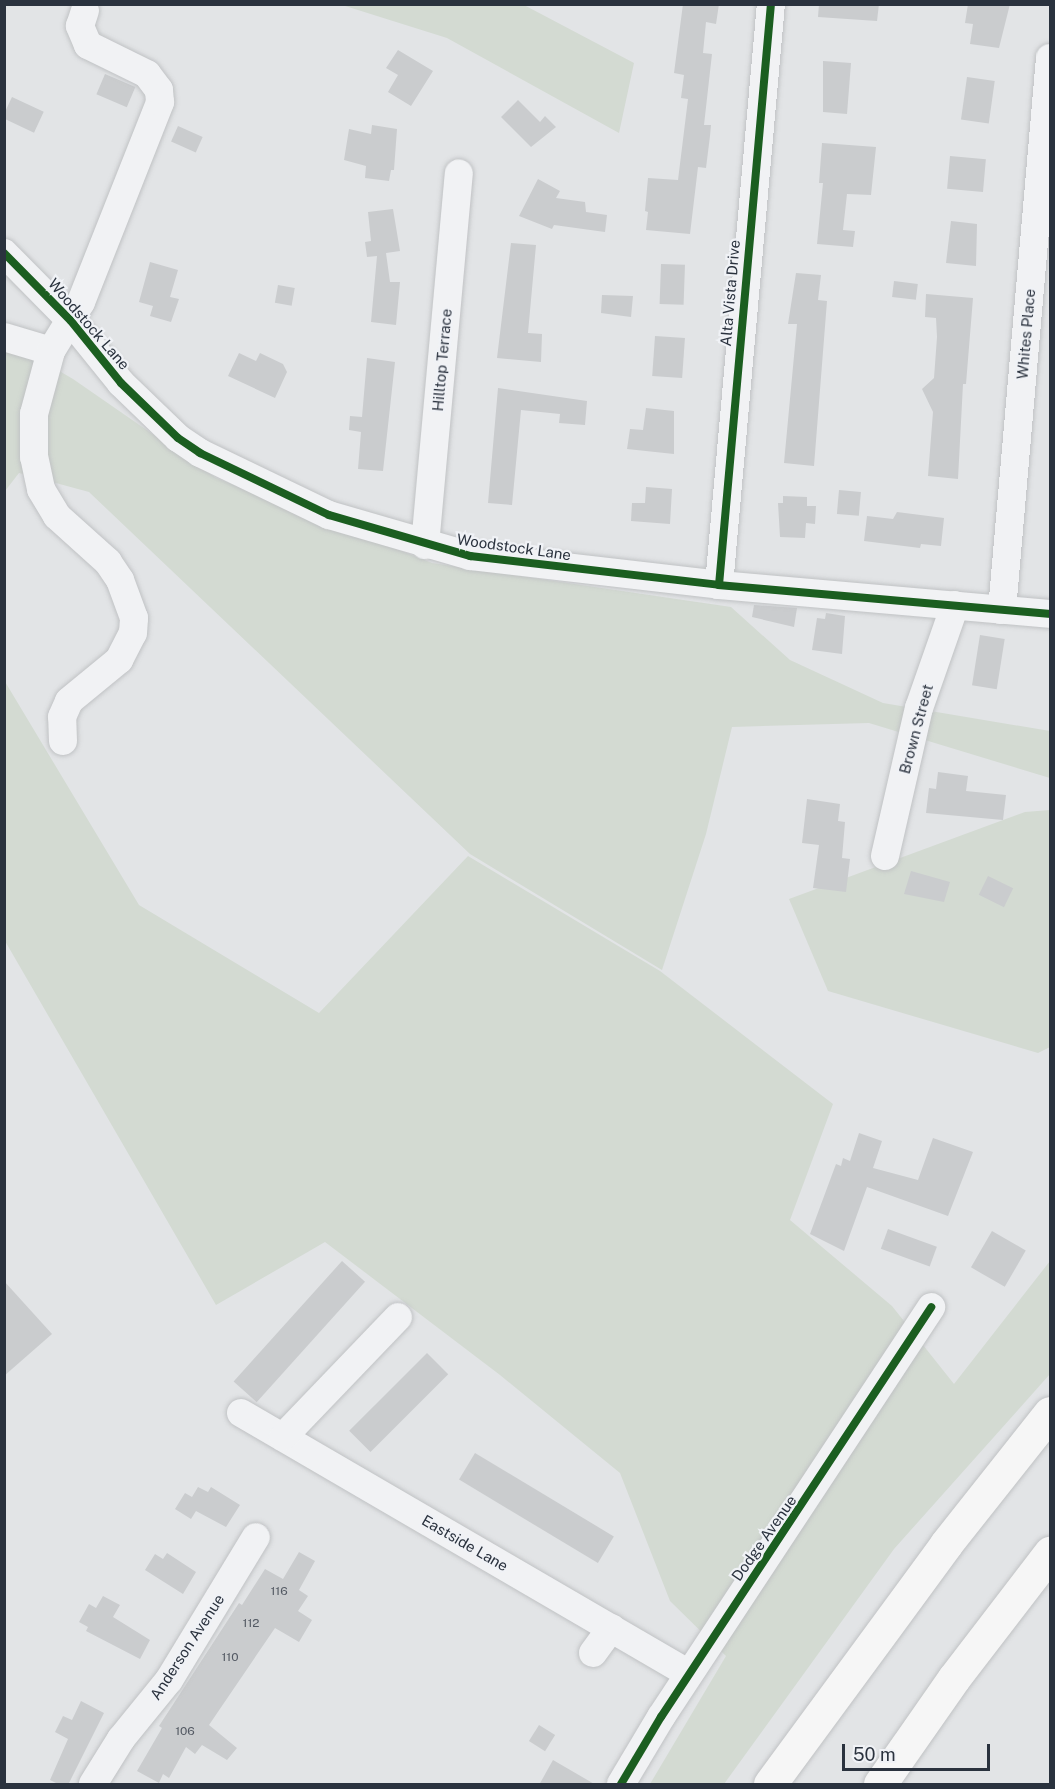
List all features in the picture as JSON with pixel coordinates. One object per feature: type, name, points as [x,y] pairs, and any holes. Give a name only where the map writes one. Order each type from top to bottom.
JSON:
[{"type":"highway","points":[[770,1785],[946,1544],[1050,1413]]},
{"type":"highway","points":[[880,1785],[954,1678],[1050,1553]]},
{"type":"street","name":"Alta Vista Drive","points":[[719,585],[771,4]]},
{"type":"street","points":[[63,741],[62,717],[69,701],[119,660],[133,633],[134,618],[120,580],[108,562],[57,516],[41,489],[34,457],[34,414],[51,351],[71,321],[129,188],[160,102],[159,90],[147,74],[88,45],[80,26],[85,11]]},
{"type":"street","name":"Whites Place","points":[[1002,610],[1050,58]]},
{"type":"street","name":"Hilltop Terrace","points":[[425,545],[459,174]]},
{"type":"street","name":"Woodstock Lane","points":[[4,253],[71,321],[152,416],[200,453],[329,515],[425,545],[470,556],[719,585],[1050,614]]},
{"type":"street","points":[[4,337],[51,351]]},
{"type":"street","name":"Brown Street","points":[[885,856],[919,708],[955,605]]},
{"type":"street","name":"Dodge Avenue","points":[[621,1785],[689,1674],[931,1307]]},
{"type":"street","points":[[283,1437],[398,1317]]},
{"type":"street","name":"Eastside Lane","points":[[241,1413],[689,1674]]},
{"type":"street","name":"Anderson Avenue","points":[[93,1785],[121,1739],[169,1680],[256,1537]]},
{"type":"street","points":[[593,1653],[610,1628]]},
{"type":"shaded area","points":[[342,5],[524,5],[634,63],[619,133],[447,38]]},
{"type":"shaded area","points":[[5,339],[73,379],[216,478],[432,563],[731,607],[790,660],[883,703],[1050,731],[1050,778],[869,723],[732,727],[706,834],[662,970],[470,854],[89,492],[19,473],[5,491]]},
{"type":"shaded area","points":[[4,680],[139,905],[319,1013],[468,856],[660,971],[833,1104],[790,1220],[892,1306],[954,1384],[1050,1261],[1050,1374],[894,1549],[724,1784],[650,1784],[726,1656],[670,1601],[620,1473],[500,1375],[325,1242],[216,1305],[5,941]]},
{"type":"shaded area","points":[[1050,810],[1050,1047],[1038,1053],[828,991],[789,899],[1025,812]]},
{"type":"building","points":[[683,4],[719,4],[716,24],[706,22],[703,53],[712,54],[704,125],[711,125],[706,168],[698,167],[690,234],[646,230],[648,212],[645,211],[648,178],[678,180],[688,99],[681,98],[684,75],[674,73]]},
{"type":"building","points":[[819,4],[879,4],[877,21],[818,17]]},
{"type":"building","points":[[968,4],[1010,4],[999,48],[970,44],[973,24],[965,23]]},
{"type":"building","points":[[398,50],[433,71],[411,106],[388,92],[398,75],[386,68]]},
{"type":"building","points":[[823,61],[851,63],[847,114],[823,112]]},
{"type":"building","points":[[105,74],[135,87],[127,107],[96,94]]},
{"type":"building","points":[[967,77],[995,81],[989,123],[961,120]]},
{"type":"building","points":[[12,97],[44,112],[34,133],[4,119]]},
{"type":"building","points":[[518,100],[540,122],[545,116],[556,127],[531,147],[501,117]]},
{"type":"building","points":[[372,125],[397,129],[394,170],[391,170],[389,181],[365,178],[366,166],[344,160],[349,129],[371,134]]},
{"type":"building","points":[[178,126],[203,137],[196,153],[171,142]]},
{"type":"building","points":[[822,143],[876,147],[871,195],[847,194],[843,230],[855,231],[853,247],[817,244],[823,183],[819,183]]},
{"type":"building","points":[[950,156],[986,159],[983,192],[947,189]]},
{"type":"building","points":[[538,179],[560,191],[556,198],[585,202],[586,212],[607,215],[605,232],[554,225],[552,229],[519,216]]},
{"type":"building","points":[[393,209],[400,251],[386,253],[390,282],[400,282],[396,325],[371,322],[377,256],[367,257],[365,242],[371,241],[368,212]]},
{"type":"building","points":[[951,221],[977,224],[976,266],[946,263]]},
{"type":"building","points":[[511,243],[536,245],[528,333],[542,334],[541,362],[497,358]]},
{"type":"building","points":[[150,262],[178,270],[170,297],[179,299],[171,322],[150,316],[153,306],[139,302]]},
{"type":"building","points":[[661,264],[685,265],[684,305],[660,304]]},
{"type":"building","points":[[796,273],[821,275],[818,300],[827,301],[814,466],[784,463],[797,324],[788,324]]},
{"type":"building","points":[[894,281],[918,284],[916,300],[892,297]]},
{"type":"building","points":[[278,285],[295,288],[292,306],[275,303]]},
{"type":"building","points":[[926,294],[973,298],[966,384],[963,384],[958,479],[928,476],[933,412],[922,389],[934,378],[937,337],[936,318],[925,317]]},
{"type":"building","points":[[602,295],[633,296],[631,317],[601,313]]},
{"type":"building","points":[[655,336],[685,338],[682,378],[652,376]]},
{"type":"building","points":[[239,353],[256,361],[260,353],[283,364],[287,372],[275,398],[228,376]]},
{"type":"building","points":[[367,358],[395,362],[383,471],[358,469],[361,432],[349,430],[350,416],[362,417]]},
{"type":"building","points":[[498,388],[587,401],[585,425],[559,423],[560,414],[521,410],[512,505],[488,503]]},
{"type":"building","points":[[646,408],[674,411],[674,454],[627,449],[630,429],[643,430]]},
{"type":"building","points":[[646,487],[672,489],[670,524],[631,521],[632,503],[645,503]]},
{"type":"building","points":[[839,490],[861,492],[859,516],[837,514]]},
{"type":"building","points":[[783,496],[807,497],[807,506],[816,506],[815,524],[806,523],[805,538],[780,537],[778,503],[783,503]]},
{"type":"building","points":[[897,512],[944,518],[941,546],[921,544],[920,548],[864,541],[867,516],[893,519]]},
{"type":"building","points":[[754,605],[797,608],[794,627],[752,617]]},
{"type":"building","points":[[826,613],[845,616],[842,654],[812,650],[817,618],[825,619]]},
{"type":"building","points":[[980,635],[1005,639],[997,689],[972,685]]},
{"type":"building","points":[[938,772],[968,776],[966,791],[1006,795],[1003,820],[926,813],[929,788],[936,789]]},
{"type":"building","points":[[807,799],[840,804],[838,821],[845,822],[842,858],[850,859],[846,892],[813,888],[819,845],[802,843]]},
{"type":"building","points":[[911,871],[950,882],[944,902],[904,894]]},
{"type":"building","points":[[988,876],[1013,888],[1004,907],[979,895]]},
{"type":"building","points":[[859,1133],[882,1141],[873,1168],[918,1180],[933,1138],[973,1152],[948,1216],[867,1187],[844,1251],[810,1234],[836,1164],[841,1166],[843,1158],[850,1161]]},
{"type":"building","points":[[888,1229],[937,1247],[930,1267],[881,1249]]},
{"type":"building","points":[[992,1231],[1026,1250],[1005,1287],[971,1267]]},
{"type":"building","points":[[342,1261],[365,1282],[257,1402],[234,1381]]},
{"type":"building","points":[[4,1281],[52,1334],[4,1376]]},
{"type":"building","points":[[427,1353],[448,1374],[370,1452],[349,1431]]},
{"type":"building","points":[[475,1453],[614,1536],[598,1563],[459,1480]]},
{"type":"building","points":[[198,1487],[208,1492],[211,1487],[240,1505],[226,1527],[196,1511],[191,1519],[175,1509],[185,1493],[192,1497]]},
{"type":"building","points":[[299,1552],[315,1561],[299,1590],[308,1596],[298,1611],[312,1620],[299,1642],[275,1628],[209,1725],[237,1748],[227,1760],[202,1745],[195,1754],[186,1747],[169,1778],[163,1774],[159,1783],[137,1771],[162,1728],[159,1726],[239,1603],[242,1605],[265,1569],[283,1579]]},
{"type":"building","points":[[167,1553],[196,1572],[183,1594],[145,1570],[155,1554],[163,1559]]},
{"type":"building","points":[[103,1596],[120,1605],[113,1617],[150,1640],[140,1659],[86,1631],[88,1627],[79,1622],[89,1604],[96,1608]]},
{"type":"building","points":[[81,1701],[104,1713],[68,1785],[60,1785],[50,1780],[68,1739],[55,1732],[63,1716],[72,1720]]},
{"type":"building","points":[[539,1725],[555,1735],[545,1751],[529,1741]]},
{"type":"building","points":[[553,1760],[596,1785],[539,1785]]},
{"type":"cycle path","points":[[719,585],[771,4]]},
{"type":"cycle path","points":[[4,253],[71,321],[121,383],[178,438],[200,453],[329,515],[470,556],[719,585],[1050,614]]},
{"type":"cycle path","points":[[621,1784],[661,1717],[931,1307]]}]
